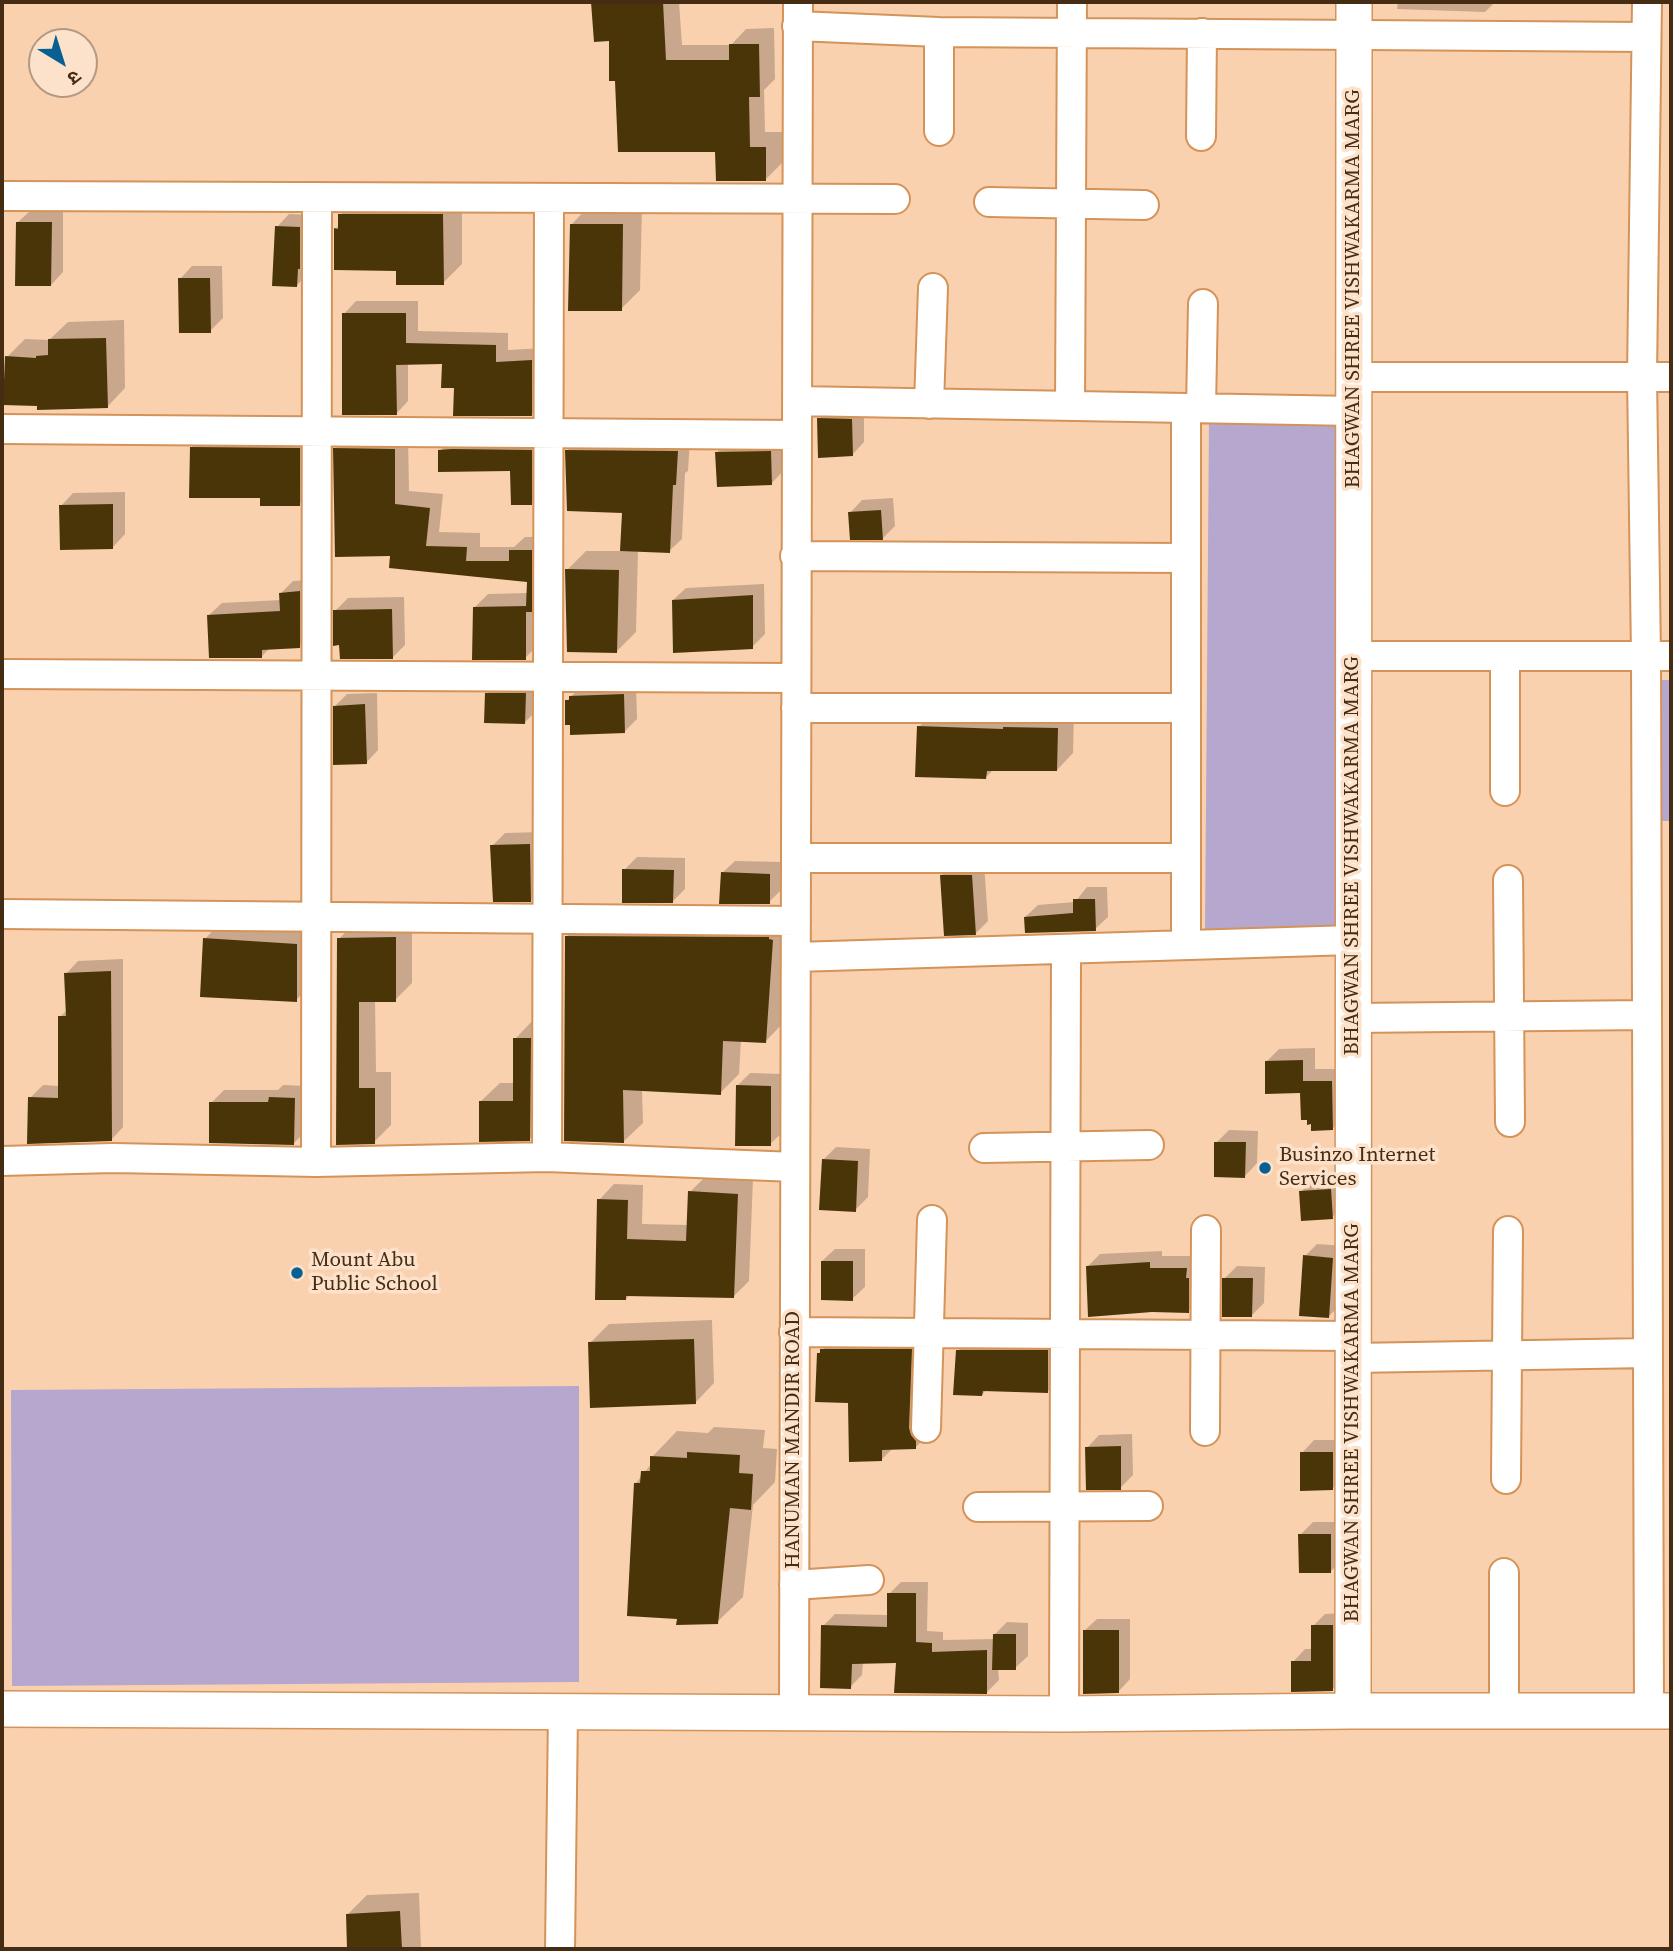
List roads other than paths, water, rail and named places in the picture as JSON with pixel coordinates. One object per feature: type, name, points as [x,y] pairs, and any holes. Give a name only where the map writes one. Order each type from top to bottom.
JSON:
[{"type":"street","points":[[1070,406],[1072,2]]},
{"type":"street","points":[[2,1709],[1064,1714],[1353,1710],[1660,1711],[1660,1530],[1648,1353],[1659,1188],[1647,1015],[1659,844],[1659,656],[1642,376],[1659,70],[1646,37],[1647,2]]},
{"type":"street","points":[[797,14],[939,32],[1202,33],[1354,19],[1646,37]]},
{"type":"street","name":"HANUMAN MANDIR ROAD","points":[[794,1713],[797,14]]},
{"type":"street","name":"BHAGWAN SHREE VISHWAKARMA MARG","points":[[1353,1710],[1354,19]]},
{"type":"street","points":[[939,32],[939,131]]},
{"type":"street","points":[[1201,136],[1202,33]]},
{"type":"street","points":[[2,196],[895,199]]},
{"type":"street","points":[[316,1162],[317,197]]},
{"type":"street","points":[[547,1157],[549,198]]},
{"type":"street","points":[[989,202],[1144,205]]},
{"type":"street","points":[[929,404],[933,288]]},
{"type":"street","points":[[1186,945],[1186,558],[1203,304]]},
{"type":"street","points":[[797,401],[1194,408],[1354,394],[1642,376],[1671,377]]},
{"type":"street","points":[[2,429],[797,435]]},
{"type":"street","points":[[795,556],[1186,558]]},
{"type":"street","points":[[1354,656],[1659,656]]},
{"type":"street","points":[[1505,656],[1505,791]]},
{"type":"street","points":[[2,674],[796,678]]},
{"type":"street","points":[[796,708],[1186,708]]},
{"type":"street","points":[[796,858],[1186,858]]},
{"type":"street","points":[[1508,880],[1510,1122]]},
{"type":"street","points":[[2,914],[796,921]]},
{"type":"street","points":[[796,957],[1353,940]]},
{"type":"street","points":[[1064,1714],[1066,949]]},
{"type":"street","points":[[1353,1018],[1647,1015]]},
{"type":"street","points":[[984,1148],[1149,1145]]},
{"type":"street","points":[[2,1161],[113,1158],[316,1162],[547,1157],[795,1167]]},
{"type":"street","points":[[926,1428],[932,1220]]},
{"type":"street","points":[[1205,1431],[1206,1230]]},
{"type":"street","points":[[1506,1479],[1508,1231]]},
{"type":"street","points":[[794,1332],[1206,1335],[1353,1347],[1507,1355],[1648,1353]]},
{"type":"street","points":[[978,1507],[1148,1506]]},
{"type":"street","points":[[1504,1573],[1504,1711]]},
{"type":"street","points":[[794,1585],[869,1580]]},
{"type":"street","points":[[560,1949],[563,1712]]},
{"type":"place","name":"Businzo Internet Services","points":[[1265,1168]]},
{"type":"place","name":"Mount Abu Public School","points":[[297,1273]]}]
